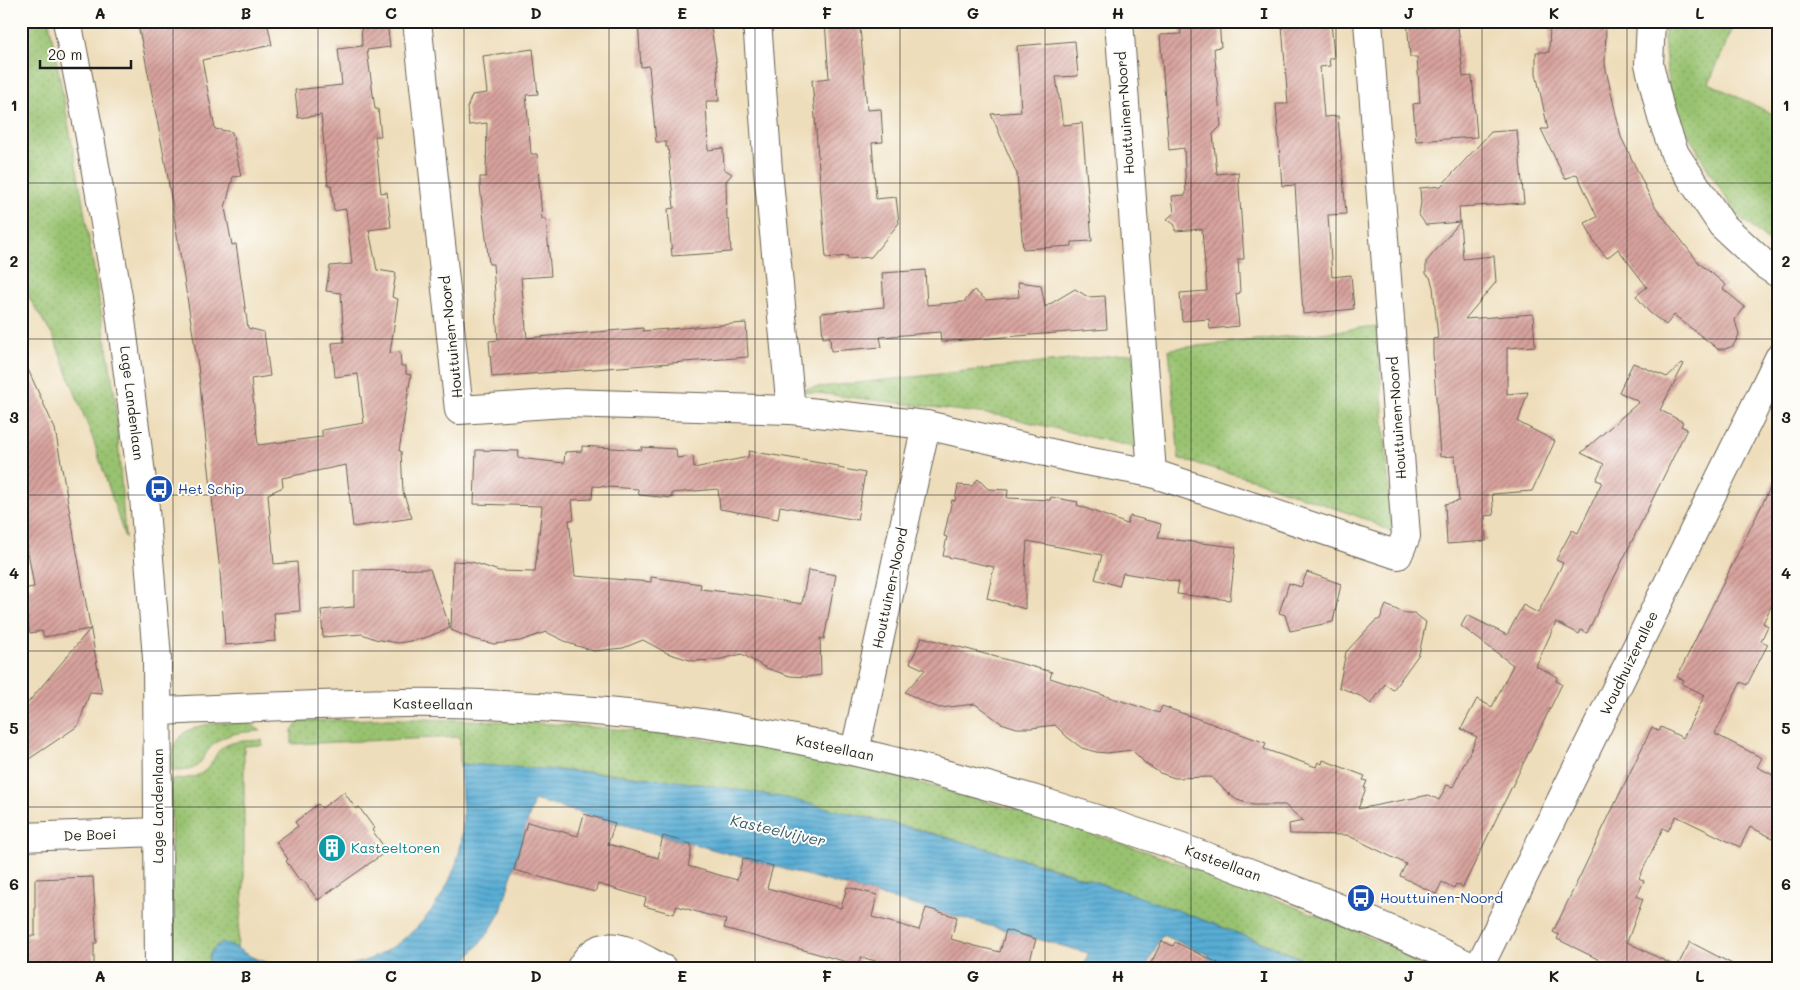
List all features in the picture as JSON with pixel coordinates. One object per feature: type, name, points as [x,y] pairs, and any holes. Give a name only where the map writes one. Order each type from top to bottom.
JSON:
[{"type":"street","name":"Lage Landenlaan","points":[[67,21],[105,218],[128,367],[144,497],[157,658],[159,969]]},
{"type":"street","name":"Houttuinen-Noord","points":[[417,21],[459,410],[565,403],[791,410],[926,425],[1086,461],[1152,473],[1398,555],[1406,536],[1368,21]]},
{"type":"street","points":[[758,21],[768,170],[791,410]]},
{"type":"street","name":"Houttuinen-Noord","points":[[1118,21],[1152,473]]},
{"type":"street","points":[[1651,21],[1649,64],[1662,118],[1675,154],[1722,225],[1764,264],[1779,274]]},
{"type":"street","name":"Woudhuizerallee","points":[[1477,969],[1779,358]]},
{"type":"street","name":"Houttuinen-Noord","points":[[854,751],[926,425]]},
{"type":"street","name":"Kasteellaan","points":[[158,711],[406,703],[577,710],[730,727],[854,751],[945,774],[1028,798],[1166,842],[1348,910],[1477,969]]},
{"type":"street","name":"De Boei","points":[[21,837],[158,832]]},
{"type":"street","points":[[580,969],[592,953],[601,948],[613,947],[624,950],[663,969]]},
{"type":"green space","points":[[21,21],[49,21],[81,191],[115,396],[125,538],[93,439],[54,338],[21,285]]},
{"type":"green space","points":[[1666,21],[1736,21],[1709,83],[1779,117],[1779,250],[1737,215],[1710,173],[1686,130],[1669,92],[1664,38]]},
{"type":"green space","points":[[1377,327],[1392,532],[1365,519],[1255,480],[1179,459],[1169,349]]},
{"type":"green space","points":[[1133,353],[1141,449],[1003,416],[792,390]]},
{"type":"green space","points":[[376,719],[478,720],[630,731],[731,743],[857,767],[984,801],[1145,851],[1250,889],[1354,931],[1406,953],[1405,957],[1417,963],[1414,969],[1325,969],[1280,949],[1173,909],[1052,867],[917,829],[764,794],[620,774],[460,764],[460,737],[292,744],[292,730],[300,721]]},
{"type":"green space","points":[[249,723],[261,731],[239,733],[224,737],[212,746],[197,766],[183,771],[171,771],[172,752],[177,741],[184,733],[204,725]]},
{"type":"green space","points":[[262,740],[263,745],[244,746],[244,884],[237,949],[224,944],[215,946],[210,955],[208,969],[172,969],[171,779],[189,778],[204,771],[216,754],[224,746],[231,743]]},
{"type":"water","name":"Kasteelvijver","points":[[460,764],[651,778],[726,788],[799,801],[916,830],[1035,863],[1152,901],[1325,969],[1223,969],[1207,960],[1209,955],[1162,935],[1145,969],[1084,969],[1088,953],[534,800],[501,911],[487,935],[458,969],[333,969],[367,960],[401,941],[429,914],[440,898],[456,863],[461,844],[463,814]]},
{"type":"water","points":[[222,943],[233,946],[260,961],[292,969],[208,969],[210,953]]},
{"type":"building","points":[[137,21],[267,21],[272,45],[202,60],[215,129],[232,132],[241,176],[233,177],[225,208],[232,245],[236,244],[248,328],[264,332],[270,376],[251,379],[258,445],[322,437],[322,430],[364,423],[358,374],[335,377],[332,343],[344,342],[341,293],[326,291],[330,266],[352,264],[346,209],[334,211],[331,185],[328,185],[321,115],[298,118],[295,90],[342,85],[338,49],[362,46],[361,21],[387,21],[390,47],[367,50],[375,109],[378,109],[381,136],[375,136],[381,193],[387,192],[391,227],[369,230],[377,270],[396,273],[392,297],[398,299],[390,353],[400,352],[401,366],[406,366],[406,374],[411,375],[399,451],[401,451],[403,492],[412,518],[353,527],[346,465],[282,478],[283,487],[268,494],[274,564],[297,562],[300,611],[274,613],[276,641],[225,645],[220,572],[198,366],[167,172]]},
{"type":"building","points":[[638,21],[710,21],[717,65],[719,101],[706,101],[708,150],[723,148],[724,169],[732,174],[726,181],[727,220],[729,220],[731,252],[672,256],[668,209],[674,208],[668,147],[666,147],[666,142],[656,142],[649,66],[641,67]]},
{"type":"building","points":[[825,21],[859,21],[867,110],[881,109],[883,142],[872,143],[876,199],[896,197],[899,223],[871,257],[848,259],[848,256],[826,258],[812,80],[829,78]]},
{"type":"building","points":[[1180,21],[1219,21],[1221,47],[1214,48],[1221,126],[1213,134],[1217,174],[1238,172],[1244,259],[1238,259],[1240,293],[1236,294],[1239,326],[1210,329],[1209,319],[1182,321],[1180,293],[1207,291],[1202,229],[1175,231],[1175,225],[1167,219],[1174,213],[1172,196],[1186,195],[1184,148],[1169,150],[1160,35],[1181,34]]},
{"type":"building","points":[[1331,21],[1334,58],[1329,58],[1330,66],[1320,67],[1324,117],[1338,116],[1346,214],[1328,215],[1332,277],[1351,275],[1354,309],[1303,314],[1295,185],[1282,186],[1276,104],[1288,104],[1282,25]]},
{"type":"building","points":[[1407,21],[1455,21],[1456,26],[1458,26],[1463,77],[1472,76],[1477,137],[1416,141],[1413,104],[1420,103],[1417,57],[1410,57]]},
{"type":"building","points":[[1550,21],[1606,21],[1605,65],[1621,137],[1654,205],[1699,263],[1726,285],[1723,289],[1745,307],[1735,320],[1739,335],[1733,346],[1718,349],[1674,315],[1666,325],[1649,312],[1636,296],[1647,287],[1618,249],[1607,258],[1594,242],[1585,223],[1597,217],[1577,174],[1565,179],[1541,129],[1548,129],[1536,73],[1536,52],[1549,52]]},
{"type":"building","points":[[1075,41],[1078,76],[1056,77],[1063,125],[1082,123],[1092,241],[1072,242],[1072,246],[1023,249],[1017,174],[991,114],[1021,112],[1017,46]]},
{"type":"building","points":[[533,49],[538,94],[526,95],[531,154],[537,154],[542,219],[546,219],[551,276],[521,278],[527,338],[643,328],[643,331],[746,323],[748,357],[492,377],[489,341],[498,340],[493,264],[489,264],[480,186],[480,177],[486,177],[487,123],[469,125],[467,108],[472,95],[487,93],[483,56]]},
{"type":"building","points":[[1517,130],[1524,203],[1459,207],[1460,222],[1426,225],[1419,215],[1421,203],[1420,188],[1441,186],[1491,132]]},
{"type":"building","points":[[1460,222],[1463,259],[1494,256],[1496,282],[1465,319],[1533,314],[1535,346],[1507,348],[1507,394],[1528,392],[1518,422],[1555,441],[1532,491],[1492,494],[1494,515],[1485,516],[1486,541],[1447,544],[1445,504],[1459,501],[1455,456],[1440,457],[1433,354],[1433,339],[1438,338],[1433,287],[1430,277],[1426,274],[1426,262]]},
{"type":"building","points":[[925,270],[927,305],[964,302],[974,290],[986,300],[1019,297],[1018,282],[1041,285],[1045,307],[1075,289],[1088,297],[1105,296],[1107,329],[941,342],[940,332],[880,337],[882,347],[831,351],[830,337],[823,338],[821,313],[884,307],[882,273]]},
{"type":"building","points":[[21,354],[55,429],[102,693],[90,692],[78,726],[26,761],[21,744],[21,711],[90,629],[44,637],[42,631],[30,633],[22,589],[34,587],[21,510]]},
{"type":"building","points":[[1633,363],[1667,377],[1682,363],[1684,364],[1660,410],[1683,422],[1681,426],[1687,429],[1587,633],[1581,630],[1579,634],[1556,622],[1536,666],[1558,677],[1556,681],[1562,684],[1463,887],[1456,884],[1454,888],[1442,882],[1436,894],[1400,876],[1406,864],[1347,835],[1290,834],[1289,824],[1303,821],[1285,805],[1253,805],[1237,800],[1211,777],[1175,778],[1160,773],[1146,764],[1132,750],[1107,753],[1082,748],[1055,725],[1017,728],[1001,723],[975,704],[940,708],[905,692],[925,670],[910,663],[922,637],[1052,672],[1050,678],[1159,713],[1162,706],[1266,743],[1264,749],[1316,767],[1318,762],[1322,764],[1323,760],[1365,776],[1363,780],[1367,781],[1364,788],[1366,788],[1358,809],[1429,795],[1439,800],[1447,785],[1453,787],[1477,737],[1461,729],[1477,699],[1492,707],[1513,665],[1461,626],[1467,615],[1507,635],[1523,605],[1538,613],[1563,563],[1556,560],[1572,530],[1578,533],[1602,482],[1596,480],[1604,464],[1581,453],[1639,402],[1619,392]]},
{"type":"building","points":[[582,446],[642,450],[641,447],[676,449],[677,458],[693,456],[694,468],[748,457],[749,451],[838,466],[838,468],[865,473],[857,520],[780,506],[778,519],[720,509],[718,489],[672,493],[672,498],[639,495],[638,489],[593,486],[592,499],[572,500],[574,520],[569,520],[575,576],[651,582],[651,577],[701,584],[700,589],[802,604],[808,570],[836,575],[824,639],[820,638],[821,675],[807,677],[790,676],[766,668],[742,654],[717,660],[693,661],[667,653],[643,640],[623,648],[594,651],[571,644],[546,632],[520,641],[494,644],[473,639],[451,630],[453,561],[472,562],[499,571],[535,572],[542,506],[474,504],[476,450],[519,451],[518,458],[564,463],[565,452],[582,451]]},
{"type":"building","points":[[1779,470],[1779,590],[1763,623],[1768,626],[1761,641],[1768,644],[1747,685],[1741,682],[1715,734],[1762,758],[1757,767],[1779,778],[1779,841],[1750,827],[1740,847],[1676,816],[1668,831],[1663,828],[1639,878],[1644,881],[1637,896],[1643,899],[1627,942],[1677,967],[1690,942],[1742,969],[1618,969],[1557,939],[1559,935],[1553,932],[1652,727],[1659,731],[1661,727],[1683,738],[1705,695],[1682,684],[1684,680],[1677,677]]},
{"type":"building","points":[[978,479],[988,489],[1008,490],[1007,498],[1050,500],[1051,497],[1078,502],[1077,505],[1127,524],[1130,516],[1161,524],[1158,538],[1236,547],[1230,600],[1177,594],[1179,582],[1123,573],[1119,586],[1095,579],[1102,555],[1027,541],[1025,609],[987,598],[994,567],[943,556],[947,537],[944,536],[952,500],[955,501],[958,485],[972,486]]},
{"type":"building","points":[[430,569],[450,628],[422,639],[398,643],[375,639],[362,634],[323,637],[321,610],[354,607],[354,570]]},
{"type":"building","points":[[1307,572],[1341,584],[1333,622],[1290,631],[1285,615],[1279,613],[1289,583],[1301,587]]},
{"type":"building","points":[[1386,605],[1404,613],[1414,613],[1426,622],[1419,654],[1393,690],[1385,684],[1371,704],[1360,696],[1339,687],[1346,652],[1375,621],[1380,619]]},
{"type":"building","name":"Kasteeltoren","points":[[344,792],[356,809],[359,807],[387,851],[318,900],[303,880],[300,881],[276,842],[298,826],[295,822],[318,804],[322,808]]},
{"type":"building","points":[[584,814],[615,823],[608,844],[658,858],[663,836],[691,844],[688,866],[737,880],[743,858],[773,866],[767,888],[841,908],[847,887],[877,895],[872,917],[919,930],[926,908],[957,917],[951,939],[975,946],[1000,952],[1006,930],[1036,939],[1030,960],[1032,961],[1031,969],[903,969],[861,957],[858,965],[724,928],[726,920],[677,906],[674,914],[644,906],[646,898],[598,884],[595,892],[514,870],[527,822],[578,836]]},
{"type":"building","points":[[93,877],[97,943],[94,943],[94,969],[23,969],[22,936],[35,936],[35,879]]},
{"type":"building","points":[[1162,941],[1173,946],[1175,942],[1230,969],[1148,969]]},
{"type":"place","name":"Het Schip","points":[[159,489]]},
{"type":"place","name":"Kasteeltoren","points":[[332,848]]},
{"type":"place","name":"Houttuinen-Noord","points":[[1361,898]]}]
